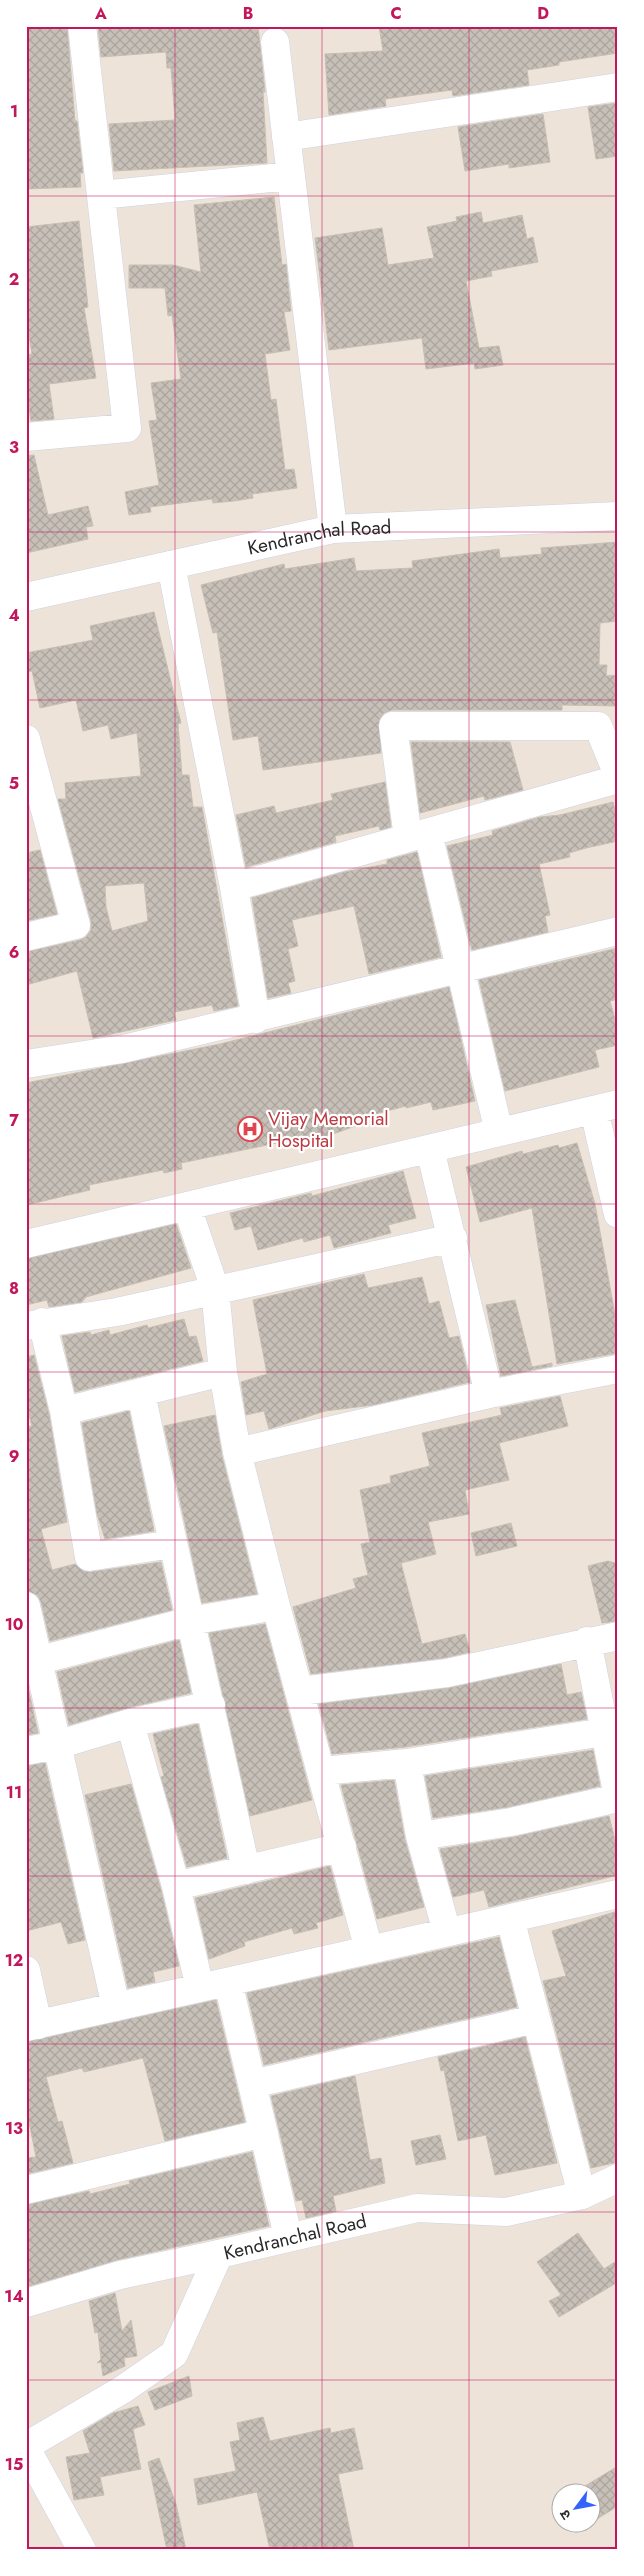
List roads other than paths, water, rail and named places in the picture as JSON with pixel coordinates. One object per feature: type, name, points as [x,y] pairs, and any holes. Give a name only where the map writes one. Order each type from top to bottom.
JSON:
[{"type":"street","points":[[26,437],[127,428],[82,26]]},
{"type":"street","points":[[275,42],[333,529]]},
{"type":"street","points":[[286,137],[618,88]]},
{"type":"street","points":[[102,195],[291,176]]},
{"type":"street","name":"Kendranchal Road","points":[[26,597],[333,529],[618,516]]},
{"type":"street","points":[[171,564],[234,887],[256,1018]]},
{"type":"street","points":[[499,1132],[460,969],[418,835],[393,726],[598,726],[618,774]]},
{"type":"street","points":[[26,739],[76,925],[26,937]]},
{"type":"street","points":[[234,887],[618,779]]},
{"type":"street","points":[[26,1064],[123,1049],[618,931]]},
{"type":"street","points":[[26,1244],[606,1107],[618,1214]]},
{"type":"street","points":[[430,1149],[489,1394]]},
{"type":"street","points":[[187,1206],[215,1289],[223,1372],[238,1452],[276,1606],[369,1950]]},
{"type":"street","points":[[172,1544],[89,1557],[64,1411],[34,1324],[116,1312],[452,1238]]},
{"type":"street","points":[[238,1452],[489,1394],[618,1369]]},
{"type":"street","points":[[64,1411],[223,1372]]},
{"type":"street","points":[[141,1392],[172,1544],[246,1870]]},
{"type":"street","points":[[26,1606],[40,1660],[57,1745],[116,2007]]},
{"type":"street","points":[[40,1660],[190,1621],[276,1606]]},
{"type":"street","points":[[300,1691],[447,1673],[587,1641],[618,1636]]},
{"type":"street","points":[[420,1836],[511,1822],[618,1797],[587,1641]]},
{"type":"street","points":[[26,1751],[57,1745],[130,1723],[210,1705]]},
{"type":"street","points":[[130,1723],[176,1886],[200,1988]]},
{"type":"street","points":[[322,1771],[407,1763],[604,1732]]},
{"type":"street","points":[[407,1763],[420,1836],[447,1932]]},
{"type":"street","points":[[176,1886],[342,1847]]},
{"type":"street","points":[[26,1970],[32,2026],[618,1894]]},
{"type":"street","points":[[510,1918],[582,2195]]},
{"type":"street","points":[[228,1982],[288,2236]]},
{"type":"street","points":[[252,2084],[535,2019]]},
{"type":"street","points":[[26,2190],[264,2133]]},
{"type":"street","name":"Kendranchal Road","points":[[26,2447],[122,2390],[174,2354],[219,2254],[288,2236],[417,2208],[506,2212],[582,2195],[618,2178]]},
{"type":"street","points":[[26,2303],[120,2275],[219,2254]]},
{"type":"street","points":[[26,2447],[82,2550]]},
{"type":"place","name":"Vijay Memorial Hospital","points":[[250,1129]]}]
